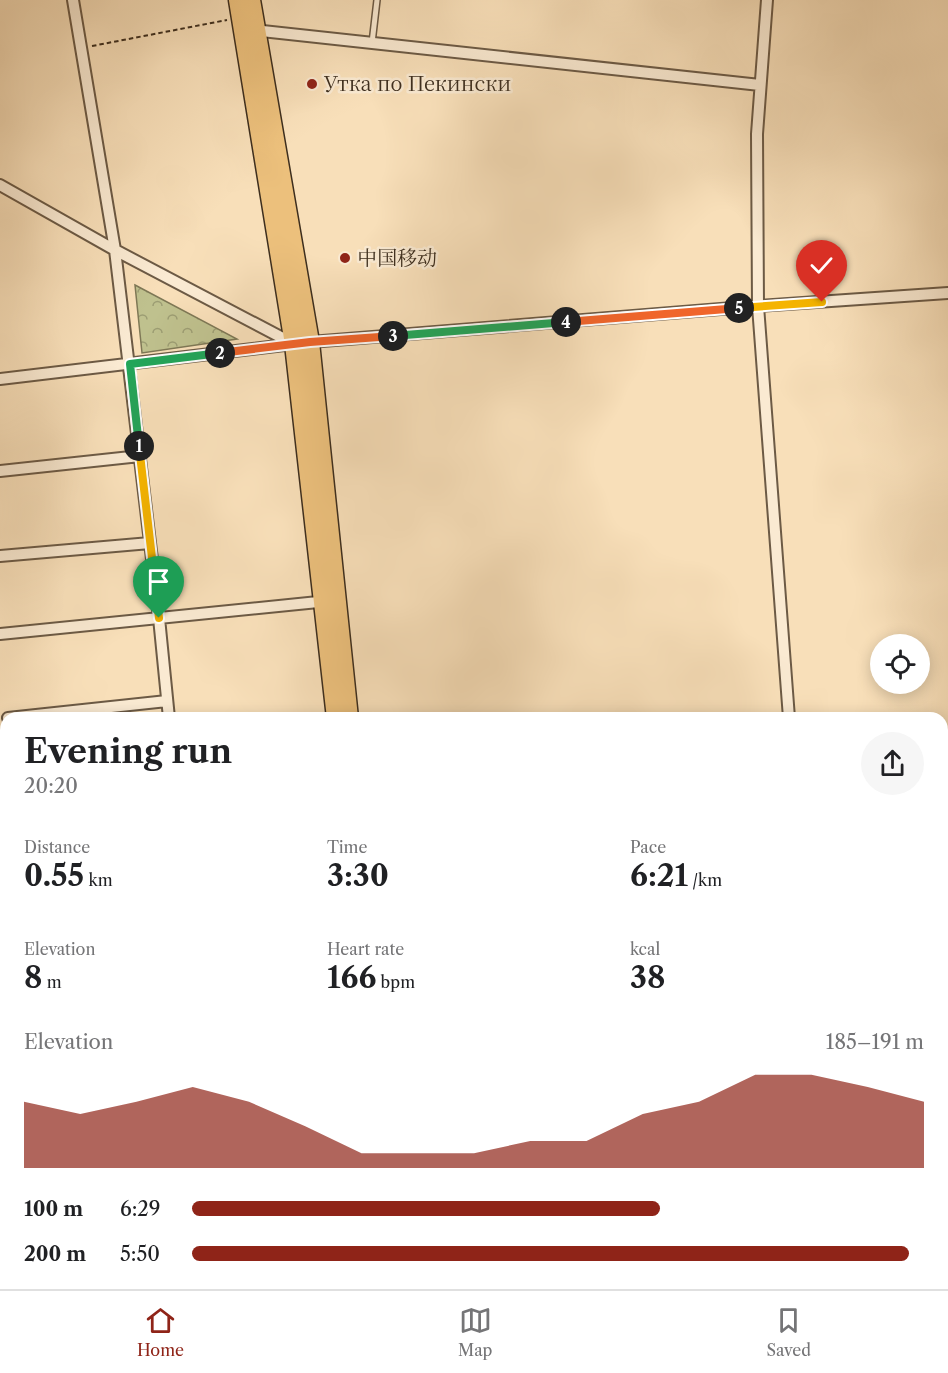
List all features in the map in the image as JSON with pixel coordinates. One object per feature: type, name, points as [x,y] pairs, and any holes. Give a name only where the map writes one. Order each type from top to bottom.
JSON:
[{"type":"highway","points":[[251,0],[245,20],[302,343],[330,601],[348,712]]},
{"type":"highway","points":[[330,601],[336,712]]},
{"type":"street","points":[[72,0],[115,250],[130,364],[168,712]]},
{"type":"street","points":[[767,0],[757,134],[758,306],[789,712]]},
{"type":"street","points":[[245,20],[372,43],[760,85]]},
{"type":"street","points":[[0,185],[115,250],[302,343]]},
{"type":"street","points":[[0,379],[302,343],[948,293]]},
{"type":"street","points":[[0,471],[140,456]]},
{"type":"street","points":[[0,556],[150,543]]},
{"type":"street","points":[[0,634],[330,601]]},
{"type":"street","points":[[69,712],[167,701]]},
{"type":"lane","points":[[372,43],[377,0]]},
{"type":"path","points":[[81,48],[245,20]]},
{"type":"green space","points":[[135,285],[237,339],[142,353]]},
{"type":"place","name":"Утка по Пекински","points":[[312,84]]},
{"type":"place","name":"中国移动","points":[[345,258]]},
{"type":"route","points":[[159,618],[130,364],[310,342],[822,302]]}]
